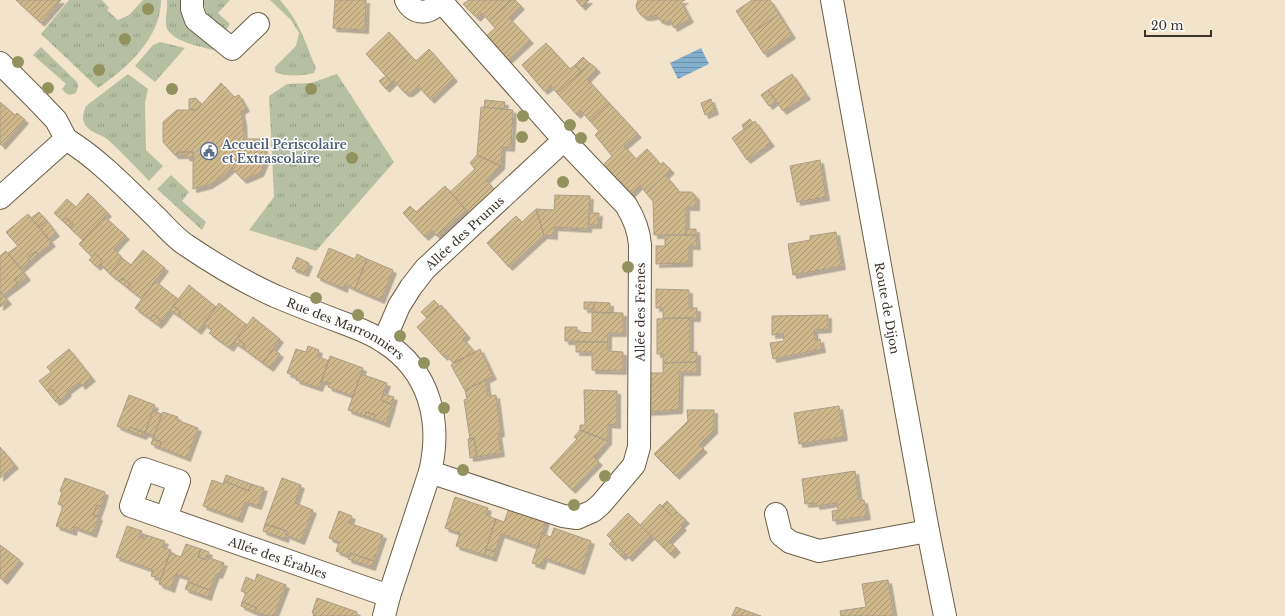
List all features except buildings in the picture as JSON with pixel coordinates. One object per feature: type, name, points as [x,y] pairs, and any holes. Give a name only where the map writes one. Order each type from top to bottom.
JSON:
[{"type":"street","points":[[192,0],[192,9],[196,20],[232,49],[258,24]]},
{"type":"street","name":"Allée des Frênes","points":[[406,0],[412,9],[423,12],[433,8],[440,0],[564,140],[626,205],[632,215],[639,235],[640,245],[638,448],[634,466],[601,504],[593,511],[577,518],[563,516],[430,472]]},
{"type":"street","name":"Route de Dijon","points":[[832,0],[928,531],[945,616]]},
{"type":"street","points":[[0,63],[56,120],[66,139],[0,198]]},
{"type":"street","name":"Rue des Marronniers","points":[[66,139],[84,150],[101,165],[184,244],[213,263],[274,295],[362,330],[384,341],[409,362],[424,386],[430,400],[434,417],[434,455],[430,472],[387,606]]},
{"type":"street","name":"Allée des Prunus","points":[[384,341],[399,306],[411,286],[425,269],[564,140]]},
{"type":"street","points":[[776,514],[781,535],[790,542],[819,551],[928,531]]},
{"type":"street","name":"Allée des Érables","points":[[166,518],[387,606]]},
{"type":"green space","points":[[69,0],[102,0],[109,8],[107,10],[118,20],[129,15],[143,0],[161,0],[155,27],[149,39],[131,61],[98,88],[41,34]]},
{"type":"green space","points":[[167,0],[182,0],[215,48],[214,50],[186,42],[168,31],[166,25]]},
{"type":"green space","points":[[203,0],[230,0],[218,13],[230,24],[225,31],[206,13]]},
{"type":"green space","points":[[270,0],[280,0],[293,16],[316,68],[314,73],[294,76],[275,72],[275,67],[296,46],[299,33],[291,20]]},
{"type":"green space","points":[[160,42],[185,48],[155,82],[135,66],[153,45]]},
{"type":"green space","points":[[41,47],[77,82],[78,87],[76,93],[70,95],[65,93],[62,89],[66,84],[33,55]]},
{"type":"green space","points":[[128,74],[148,89],[145,103],[146,150],[163,166],[149,181],[113,144],[104,137],[90,130],[83,121],[83,114],[86,106]]},
{"type":"green space","points":[[337,74],[394,162],[316,251],[249,230],[274,197],[269,96],[287,84],[311,83]]},
{"type":"green space","points":[[171,175],[189,192],[182,201],[206,222],[202,230],[157,189]]},
{"type":"water","points":[[701,48],[709,64],[678,79],[670,63]]},
{"type":"place","name":"Accueil Périscolaire et Extrascolaire","points":[[209,151]]}]
